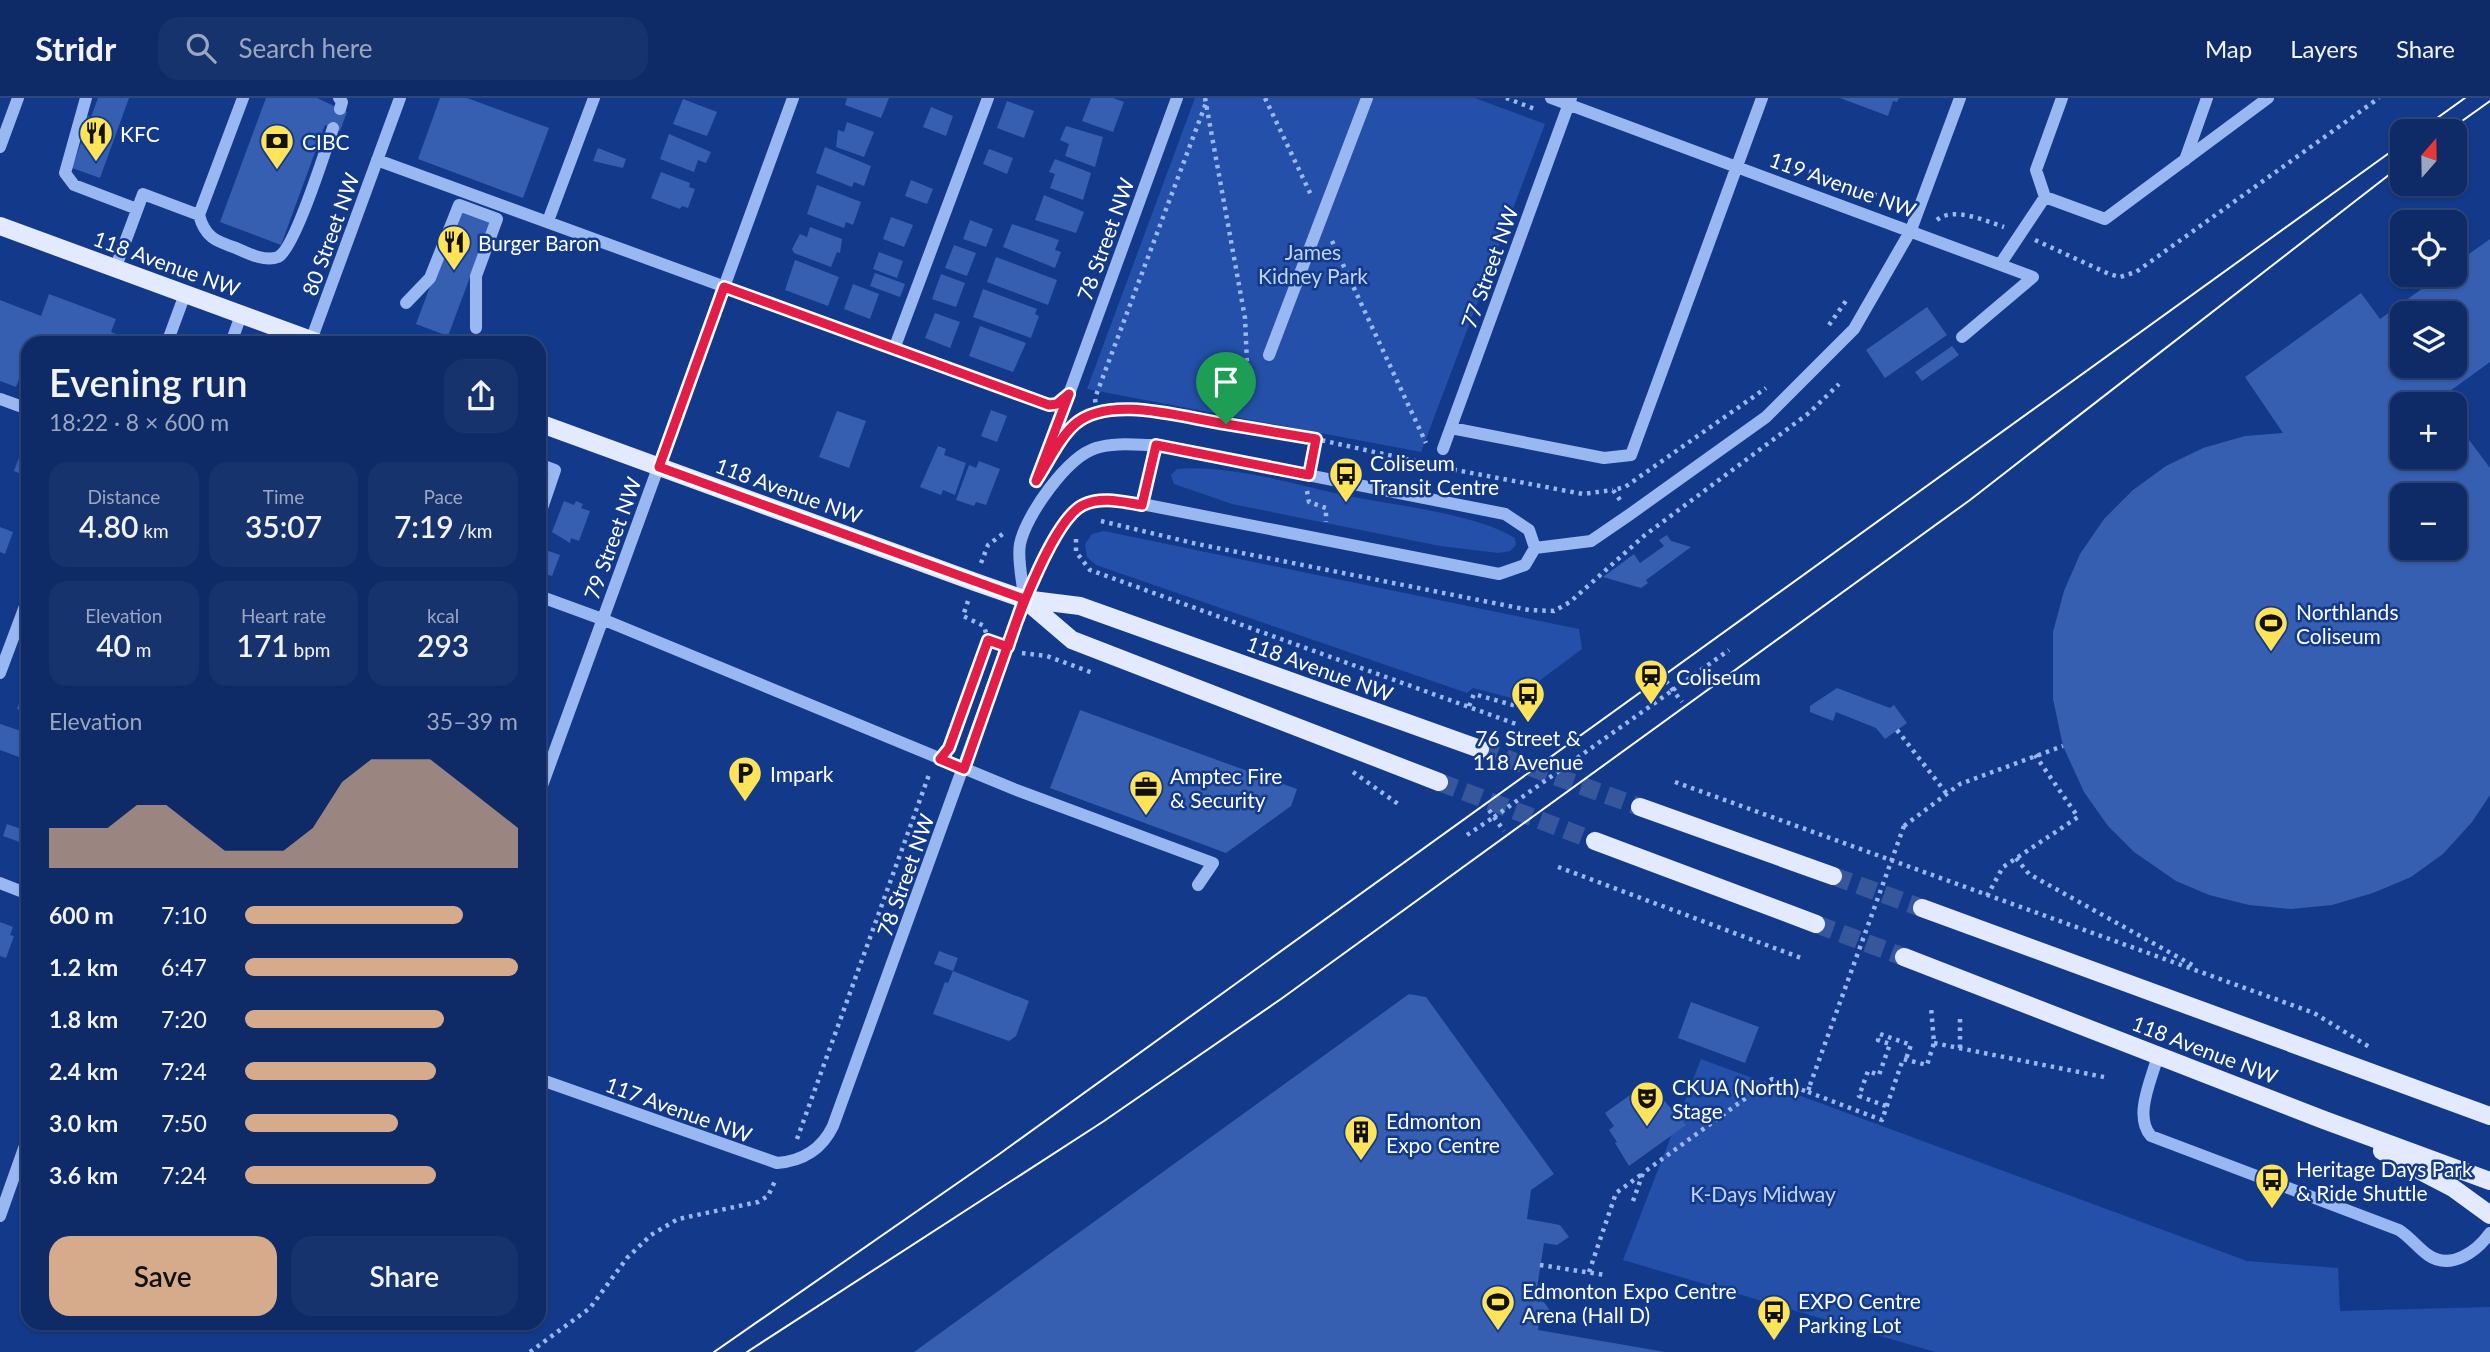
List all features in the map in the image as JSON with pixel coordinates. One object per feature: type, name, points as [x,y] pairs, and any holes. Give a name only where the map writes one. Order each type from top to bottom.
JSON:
[{"type":"main road","name":"118 Avenue NW","points":[[0,226],[298,336]]},
{"type":"main road","name":"118 Avenue NW","points":[[546,426],[1024,599],[1080,606],[1480,750]]},
{"type":"main road","name":"118 Avenue NW","points":[[1024,599],[1072,640],[1439,782]]},
{"type":"main road","points":[[1640,807],[1833,876]]},
{"type":"main road","points":[[1595,841],[1816,924]]},
{"type":"main road","name":"118 Avenue NW","points":[[1922,908],[2490,1116]]},
{"type":"main road","name":"118 Avenue NW","points":[[1904,957],[2324,1120],[2490,1181]]},
{"type":"main road","points":[[2324,1120],[2453,1188],[2490,1214]]},
{"type":"street","points":[[0,147],[18,98]]},
{"type":"street","points":[[86,98],[65,173],[74,185],[137,209]]},
{"type":"street","points":[[243,98],[199,215],[204,232],[215,241],[260,257],[277,257],[286,251],[304,211],[333,128]]},
{"type":"street","name":"80 Street NW","points":[[316,336],[400,98]]},
{"type":"street","points":[[548,222],[594,98]]},
{"type":"street","name":"79 Street NW","points":[[546,775],[793,98]]},
{"type":"street","points":[[894,349],[988,98]]},
{"type":"street","name":"78 Street NW","points":[[1069,394],[1177,98]]},
{"type":"street","points":[[1269,355],[1367,98]]},
{"type":"street","name":"119 Avenue NW","points":[[1551,98],[1570,101],[2033,277],[1962,337]]},
{"type":"street","points":[[1451,428],[1605,458],[1632,455],[1762,98]]},
{"type":"street","points":[[1535,548],[1591,541],[1766,417],[1854,329],[1911,230],[1960,98]]},
{"type":"street","points":[[2045,197],[2036,170],[2062,98]]},
{"type":"street","points":[[2185,160],[2207,98]]},
{"type":"street","points":[[2045,197],[2105,219],[2268,98]]},
{"type":"street","name":"77 Street NW","points":[[1443,449],[1570,101]]},
{"type":"street","points":[[377,160],[1049,405],[1057,404],[1069,394]]},
{"type":"street","points":[[115,269],[143,194],[199,215]]},
{"type":"street","points":[[2001,263],[2045,197]]},
{"type":"street","points":[[406,303],[430,278],[459,205],[497,219],[476,276],[476,328]]},
{"type":"street","points":[[170,336],[185,294]]},
{"type":"street","points":[[234,336],[241,315]]},
{"type":"street","points":[[0,399],[21,406]]},
{"type":"street","points":[[1024,599],[1020,544],[1049,488],[1070,465],[1095,448],[1156,445],[1505,513],[1528,530],[1535,548]]},
{"type":"street","points":[[1142,505],[1156,445]]},
{"type":"street","points":[[546,467],[555,470],[546,496]]},
{"type":"street","points":[[1024,599],[1059,531],[1082,505],[1107,500],[1499,575],[1525,565],[1535,548]]},
{"type":"street","points":[[546,599],[602,619],[964,769],[1213,863],[1198,885]]},
{"type":"street","name":"78 Street NW","points":[[782,1163],[807,1156],[822,1144],[833,1126],[1024,599]]},
{"type":"street","points":[[0,673],[21,617]]},
{"type":"street","points":[[0,883],[21,891]]},
{"type":"street","points":[[2158,1055],[2143,1111],[2145,1129],[2151,1136],[2399,1230],[2430,1257],[2457,1260],[2477,1248],[2490,1233]]},
{"type":"street","name":"117 Avenue NW","points":[[546,1082],[763,1159],[782,1163]]},
{"type":"street","points":[[0,1216],[21,1157]]},
{"type":"path","points":[[1265,98],[1437,466]]},
{"type":"path","points":[[1931,237],[1937,218],[1965,215],[2020,234],[2109,274],[2128,275],[2379,98]]},
{"type":"path","points":[[1096,411],[1095,398],[1206,99]]},
{"type":"path","points":[[1206,99],[1245,318],[1247,363],[1226,424]]},
{"type":"path","points":[[1823,333],[1850,295]]},
{"type":"path","points":[[1625,487],[1768,387]]},
{"type":"path","points":[[1069,394],[1041,470],[1073,425],[1096,411],[1123,408],[1316,439],[1583,494],[1613,490]]},
{"type":"path","points":[[1316,439],[1306,497],[1309,502],[1326,508],[1328,513],[1316,568]]},
{"type":"path","points":[[962,616],[984,626],[988,640],[984,652]]},
{"type":"path","points":[[988,640],[1031,656],[1047,656],[1099,675]]},
{"type":"path","points":[[1467,835],[1729,650]]},
{"type":"path","points":[[1666,681],[1682,702]]},
{"type":"path","points":[[1469,706],[1474,694],[1534,711]]},
{"type":"path","points":[[1897,730],[1947,794]]},
{"type":"path","points":[[1808,1092],[1904,826],[1960,784],[2063,746]]},
{"type":"path","points":[[1987,896],[2003,867],[2078,817],[2035,755]]},
{"type":"path","points":[[530,1352],[590,1308],[627,1258],[651,1235],[678,1219],[763,1200],[771,1191],[782,1163],[798,1137],[931,770],[940,759]]},
{"type":"path","points":[[1344,768],[1401,806]]},
{"type":"path","points":[[1675,782],[2314,1013],[2375,1050]]},
{"type":"path","points":[[1489,810],[1504,831]]},
{"type":"path","points":[[2016,858],[2029,874],[2206,973]]},
{"type":"path","points":[[1558,867],[1801,958]]},
{"type":"path","points":[[1906,1059],[1927,1065],[1934,1043],[1931,1007]]},
{"type":"path","points":[[1960,1048],[1961,1018]]},
{"type":"path","points":[[1590,1272],[1616,1193],[1772,1079],[1882,1120],[1903,1059],[1906,1059],[1911,1045],[1880,1034],[1878,1040],[1890,1044],[1879,1075],[1867,1071],[1859,1096],[1886,1106]]},
{"type":"path","points":[[1934,1043],[2105,1077]]},
{"type":"path","points":[[1633,1201],[1643,1173]]},
{"type":"path","points":[[1541,1265],[1605,1275]]},
{"type":"green space","name":"James Kidney Park","points":[[1195,98],[1475,98],[1545,124],[1421,452],[1087,389]]},
{"type":"green space","points":[[1177,469],[1241,472],[1348,496],[1434,511],[1499,530],[1515,538],[1516,545],[1510,551],[1498,553],[1440,546],[1232,504],[1174,484],[1171,475]]},
{"type":"green space","points":[[1104,531],[1579,629],[1582,649],[1515,699],[1473,688],[1467,693],[1096,565],[1087,557],[1085,544],[1092,534]]},
{"type":"green space","name":"K-Days Midway","points":[[1701,1059],[2247,1261],[2338,1268],[2340,1311],[2490,1307],[2490,1352],[1935,1352],[1623,1260]]},
{"type":"building","points":[[98,98],[129,98],[100,178],[72,168],[86,129],[83,128],[88,116],[91,117]]},
{"type":"building","points":[[266,98],[317,98],[347,112],[340,131],[325,125],[281,245],[220,222]]},
{"type":"building","points":[[440,98],[467,98],[549,128],[523,198],[418,159]]},
{"type":"building","points":[[847,98],[889,98],[881,118],[845,105]]},
{"type":"building","points":[[1091,98],[1113,98],[1124,102],[1113,132],[1082,121]]},
{"type":"building","points":[[1840,98],[1899,98],[1897,102],[1893,101],[1888,116]]},
{"type":"building","points":[[683,99],[717,112],[707,136],[673,124]]},
{"type":"building","points":[[1007,101],[1034,111],[1024,138],[997,128]]},
{"type":"building","points":[[931,107],[953,116],[946,136],[923,127]]},
{"type":"building","points":[[847,122],[874,132],[864,157],[836,147],[838,130],[844,132]]},
{"type":"building","points":[[1066,126],[1103,137],[1095,167],[1065,156],[1069,144],[1060,140]]},
{"type":"building","points":[[669,134],[711,152],[706,163],[698,160],[694,172],[660,159]]},
{"type":"building","points":[[825,147],[871,166],[864,186],[854,182],[852,187],[816,173]]},
{"type":"building","points":[[598,148],[626,159],[623,168],[593,161]]},
{"type":"building","points":[[989,149],[1013,158],[1007,174],[983,164]]},
{"type":"building","points":[[1055,159],[1091,173],[1083,200],[1050,188],[1055,174],[1049,172]]},
{"type":"building","points":[[661,172],[690,183],[689,187],[695,189],[688,208],[682,206],[680,209],[651,198]]},
{"type":"building","points":[[911,180],[933,189],[927,204],[905,196]]},
{"type":"building","points":[[817,185],[861,202],[853,225],[846,222],[844,228],[807,214]]},
{"type":"building","points":[[1044,195],[1084,212],[1076,233],[1035,220]]},
{"type":"building","name":"Burger Baron","points":[[459,209],[491,221],[448,336],[416,324]]},
{"type":"building","points":[[891,217],[913,225],[904,247],[883,239]]},
{"type":"building","points":[[970,220],[993,229],[986,247],[963,239]]},
{"type":"building","points":[[1012,224],[1059,240],[1055,250],[1061,252],[1055,268],[1003,247]]},
{"type":"building","points":[[810,227],[842,239],[840,253],[837,252],[831,267],[794,253],[792,249],[800,234],[807,237]]},
{"type":"building","name":"Northlands Coliseum","points":[[2490,239],[2490,362],[2449,392],[2390,392],[2390,469],[2467,469],[2467,437],[2490,468],[2490,795],[2472,822],[2443,854],[2411,877],[2373,893],[2332,905],[2291,909],[2249,905],[2209,895],[2176,881],[2134,852],[2108,826],[2084,792],[2063,746],[2053,699],[2053,632],[2064,591],[2080,554],[2104,519],[2133,490],[2166,466],[2203,448],[2245,436],[2283,433],[2245,377],[2361,293],[2380,319],[2390,312],[2390,378],[2467,378],[2467,301],[2405,301],[2424,287],[2467,287],[2467,255]]},
{"type":"building","points":[[954,245],[976,253],[967,276],[945,268]]},
{"type":"building","points":[[879,252],[903,261],[897,278],[873,269]]},
{"type":"building","points":[[996,257],[1057,280],[1048,305],[987,282]]},
{"type":"building","points":[[795,260],[839,277],[828,306],[785,290]]},
{"type":"building","points":[[875,273],[905,284],[900,297],[870,286]]},
{"type":"building","points":[[941,274],[965,283],[956,307],[932,299]]},
{"type":"building","points":[[853,284],[879,294],[870,319],[844,309]]},
{"type":"building","points":[[983,289],[1037,309],[1035,314],[1039,316],[1031,338],[973,317]]},
{"type":"building","points":[[49,294],[116,319],[111,332],[121,336],[21,336],[21,374],[16,387],[0,381],[0,300],[41,316]]},
{"type":"building","points":[[1927,307],[1947,335],[1885,378],[1866,350]]},
{"type":"building","points":[[935,313],[960,322],[950,348],[925,338]]},
{"type":"building","points":[[980,326],[1026,343],[1013,372],[969,356]]},
{"type":"building","points":[[1952,346],[1959,355],[1922,381],[1915,372]]},
{"type":"building","points":[[991,410],[1007,416],[997,442],[981,436]]},
{"type":"building","points":[[837,411],[866,421],[849,468],[819,457]]},
{"type":"building","points":[[938,446],[946,449],[944,455],[966,463],[955,495],[943,490],[941,495],[920,487]]},
{"type":"building","points":[[20,455],[21,455],[21,474],[14,471]]},
{"type":"building","points":[[979,461],[1000,469],[986,505],[976,502],[974,506],[956,500],[969,465],[976,468]]},
{"type":"building","points":[[564,501],[574,505],[576,501],[583,504],[581,508],[590,511],[579,541],[571,538],[570,543],[552,532]]},
{"type":"building","points":[[0,527],[13,532],[5,554],[0,552]]},
{"type":"building","points":[[1667,535],[1671,541],[1691,547],[1646,580],[1648,583],[1641,588],[1603,577],[1634,554],[1640,563],[1664,546],[1659,540]]},
{"type":"building","points":[[546,550],[560,555],[552,576],[546,574]]},
{"type":"building","points":[[1837,688],[1890,708],[1894,705],[1907,723],[1885,739],[1876,728],[1836,712],[1833,721],[1810,712],[1810,706]]},
{"type":"building","points":[[1080,710],[1297,789],[1291,806],[1226,853],[1050,788]]},
{"type":"building","points":[[0,724],[21,731],[19,757],[0,750]]},
{"type":"building","points":[[7,824],[21,829],[21,842],[3,836]]},
{"type":"building","points":[[0,922],[13,927],[10,935],[14,936],[6,958],[0,956]]},
{"type":"building","points":[[939,951],[958,958],[953,971],[934,964]]},
{"type":"building","points":[[953,971],[1029,1001],[1016,1036],[1009,1041],[933,1014],[945,982],[948,983]]},
{"type":"building","name":"Edmonton Expo Centre","points":[[1409,994],[1426,997],[1554,1174],[1531,1190],[1527,1219],[1560,1225],[1569,1237],[1557,1245],[1544,1243],[1535,1301],[1544,1302],[1551,1312],[1540,1319],[1538,1330],[1665,1352],[914,1352]]},
{"type":"building","points":[[1691,1002],[1759,1027],[1745,1063],[1678,1038]]},
{"type":"building","name":"CKUA (North) Stage","points":[[1633,1093],[1643,1106],[1658,1094],[1686,1125],[1629,1166],[1609,1130],[1614,1126],[1605,1113]]},
{"type":"tunnel","points":[[1480,749],[1640,807]]},
{"type":"tunnel","points":[[1439,782],[1595,841]]},
{"type":"tunnel","points":[[1833,876],[1922,908]]},
{"type":"tunnel","points":[[1816,924],[1904,957]]},
{"type":"tram line","points":[[2436,119],[2465,98]]},
{"type":"tram line","points":[[2465,119],[2490,101]]},
{"type":"tram line","points":[[714,1352],[998,1155],[2390,152]]},
{"type":"tram line","points":[[747,1352],[1104,1121],[1281,999],[1970,500],[2390,174]]},
{"type":"place","name":"KFC","points":[[96,163]]},
{"type":"place","name":"CIBC","points":[[277,171]]},
{"type":"place","name":"Burger Baron","points":[[454,272]]},
{"type":"place","name":"Coliseum Transit Centre","points":[[1346,504]]},
{"type":"place","name":"Northlands Coliseum","points":[[2271,653]]},
{"type":"place","name":"Coliseum","points":[[1651,706]]},
{"type":"place","name":"76 Street & 118 Avenue","points":[[1528,724]]},
{"type":"place","name":"Impark","points":[[745,803]]},
{"type":"place","name":"Amptec Fire & Security","points":[[1146,817]]},
{"type":"place","name":"CKUA (North) Stage","points":[[1647,1128]]},
{"type":"place","name":"Edmonton Expo Centre","points":[[1361,1162]]},
{"type":"place","name":"Heritage Days Park & Ride Shuttle","points":[[2272,1210]]},
{"type":"place","name":"Edmonton Expo Centre Arena (Hall D)","points":[[1498,1332]]},
{"type":"place","name":"EXPO Centre Parking Lot","points":[[1774,1342]]},
{"type":"route","points":[[1226,424],[1123,408],[1096,411],[1073,425],[1036,481],[1069,394],[1057,404],[1049,405],[724,287],[659,467],[1024,599],[1008,647],[964,769],[940,759],[949,748],[988,640],[1008,647],[1024,599],[1059,531],[1082,505],[1107,500],[1142,505],[1156,445],[1309,475],[1316,439],[1226,424]]}]
